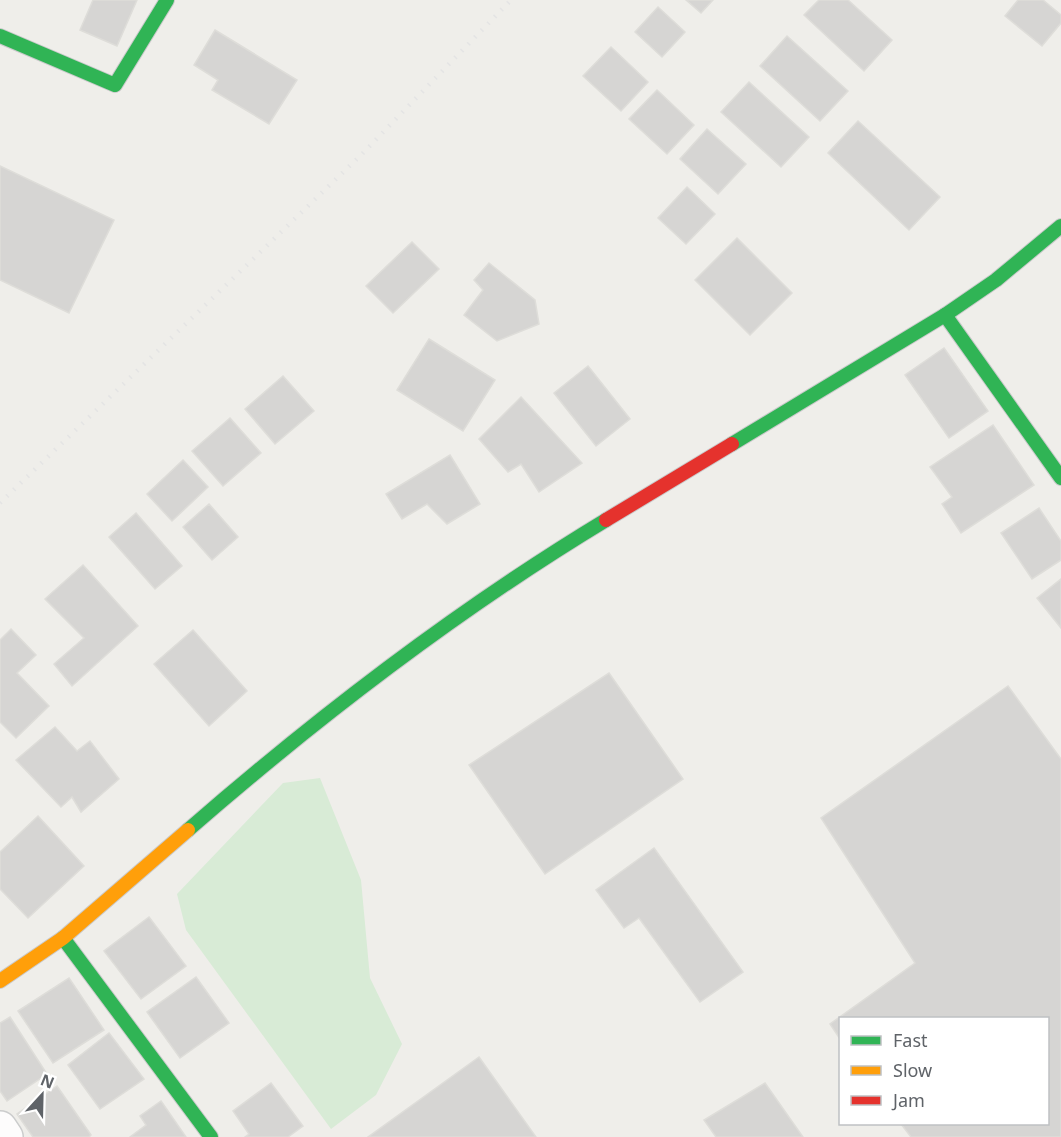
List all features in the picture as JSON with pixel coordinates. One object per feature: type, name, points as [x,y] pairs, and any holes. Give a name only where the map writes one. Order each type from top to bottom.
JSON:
[{"type":"street","points":[[0,36],[115,85],[167,0]]},
{"type":"street","points":[[0,981],[63,938],[287,744],[400,657],[566,544],[945,315],[996,280],[1061,226]]},
{"type":"street","points":[[945,315],[1061,478]]},
{"type":"street","points":[[63,938],[211,1137]]},
{"type":"street","points":[[0,1128],[6,1137]]},
{"type":"green space","points":[[320,778],[361,880],[370,978],[402,1044],[376,1095],[331,1129],[186,930],[177,894],[283,783]]},
{"type":"building","points":[[93,0],[137,0],[117,46],[80,30]]},
{"type":"building","points":[[686,0],[713,0],[701,13]]},
{"type":"building","points":[[819,0],[848,0],[892,40],[864,71],[804,15]]},
{"type":"building","points":[[1018,0],[1043,0],[1061,15],[1061,23],[1042,46],[1005,16]]},
{"type":"building","points":[[658,7],[685,32],[662,57],[635,32]]},
{"type":"building","points":[[215,30],[297,80],[269,124],[212,90],[218,80],[194,65]]},
{"type":"building","points":[[787,36],[848,91],[820,121],[760,66]]},
{"type":"building","points":[[611,47],[648,82],[621,111],[583,76]]},
{"type":"building","points":[[749,82],[809,137],[781,167],[721,112]]},
{"type":"building","points":[[657,90],[694,125],[667,154],[629,119]]},
{"type":"building","points":[[858,121],[940,197],[909,230],[828,153]]},
{"type":"building","points":[[707,129],[746,164],[718,194],[680,159]]},
{"type":"building","points":[[0,166],[114,220],[69,313],[0,280]]},
{"type":"building","points":[[687,187],[715,214],[686,244],[658,218]]},
{"type":"building","points":[[737,238],[792,293],[750,335],[695,280]]},
{"type":"building","points":[[412,242],[439,269],[393,313],[366,286]]},
{"type":"building","points":[[489,263],[535,300],[539,324],[497,341],[464,315],[483,290],[474,280]]},
{"type":"building","points":[[429,339],[495,380],[463,431],[397,390]]},
{"type":"building","points":[[944,348],[988,411],[949,438],[905,375]]},
{"type":"building","points":[[588,366],[630,419],[596,446],[554,393]]},
{"type":"building","points":[[283,376],[314,411],[275,444],[245,409]]},
{"type":"building","points":[[521,397],[582,463],[539,492],[521,464],[508,472],[479,439]]},
{"type":"building","points":[[230,418],[261,453],[223,486],[192,451]]},
{"type":"building","points":[[993,425],[1034,485],[961,533],[942,504],[952,497],[930,467]]},
{"type":"building","points":[[450,455],[480,504],[447,524],[427,504],[402,519],[386,494]]},
{"type":"building","points":[[183,460],[208,487],[172,521],[147,494]]},
{"type":"building","points":[[209,504],[238,537],[212,560],[183,527]]},
{"type":"building","points":[[1039,508],[1061,541],[1061,560],[1032,579],[1001,533]]},
{"type":"building","points":[[136,513],[182,566],[155,589],[109,537]]},
{"type":"building","points":[[83,565],[138,626],[72,686],[54,664],[84,638],[45,599]]},
{"type":"building","points":[[1061,579],[1061,628],[1037,598]]},
{"type":"building","points":[[11,629],[36,655],[17,673],[49,706],[16,738],[0,722],[0,640]]},
{"type":"building","points":[[193,630],[247,691],[209,726],[154,664]]},
{"type":"building","points":[[609,673],[683,779],[545,874],[469,765]]},
{"type":"building","points":[[1008,686],[1061,759],[1061,1137],[911,1137],[902,1125],[1049,1125],[1049,1017],[840,1017],[915,963],[821,818]]},
{"type":"building","points":[[55,727],[77,751],[90,741],[119,779],[81,812],[72,797],[61,807],[16,760]]},
{"type":"building","points":[[38,816],[84,866],[28,918],[0,889],[0,852]]},
{"type":"building","points":[[654,848],[743,972],[700,1002],[639,918],[624,928],[596,890]]},
{"type":"building","points":[[149,917],[186,966],[141,999],[104,951]]},
{"type":"building","points":[[196,977],[229,1023],[180,1058],[147,1012]]},
{"type":"building","points":[[69,978],[104,1030],[53,1063],[18,1011]]},
{"type":"building","points":[[10,1017],[47,1074],[7,1101],[0,1091],[0,1023]]},
{"type":"building","points":[[839,1018],[839,1038],[830,1024]]},
{"type":"building","points":[[109,1033],[144,1079],[100,1109],[68,1065]]},
{"type":"building","points":[[479,1057],[536,1137],[368,1137]]},
{"type":"building","points":[[271,1083],[303,1126],[288,1137],[245,1137],[249,1134],[233,1111]]},
{"type":"building","points":[[765,1083],[803,1137],[716,1137],[704,1120]]},
{"type":"building","points":[[57,1086],[91,1135],[89,1137],[33,1137],[17,1114]]},
{"type":"building","points":[[161,1101],[186,1137],[130,1137],[146,1125],[140,1116]]},
{"type":"railway","points":[[0,503],[362,154],[511,0]]},
{"type":"traffic: fast","points":[[0,36],[115,85],[167,0]]},
{"type":"traffic: fast","points":[[732,444],[945,315],[996,280],[1061,226]]},
{"type":"traffic: fast","points":[[945,315],[1061,478]]},
{"type":"traffic: fast","points":[[188,830],[288,746],[390,666],[496,590],[606,520]]},
{"type":"traffic: fast","points":[[63,938],[211,1137]]},
{"type":"traffic: slow","points":[[0,981],[63,938],[188,830]]},
{"type":"traffic: jam","points":[[606,520],[732,444]]}]
